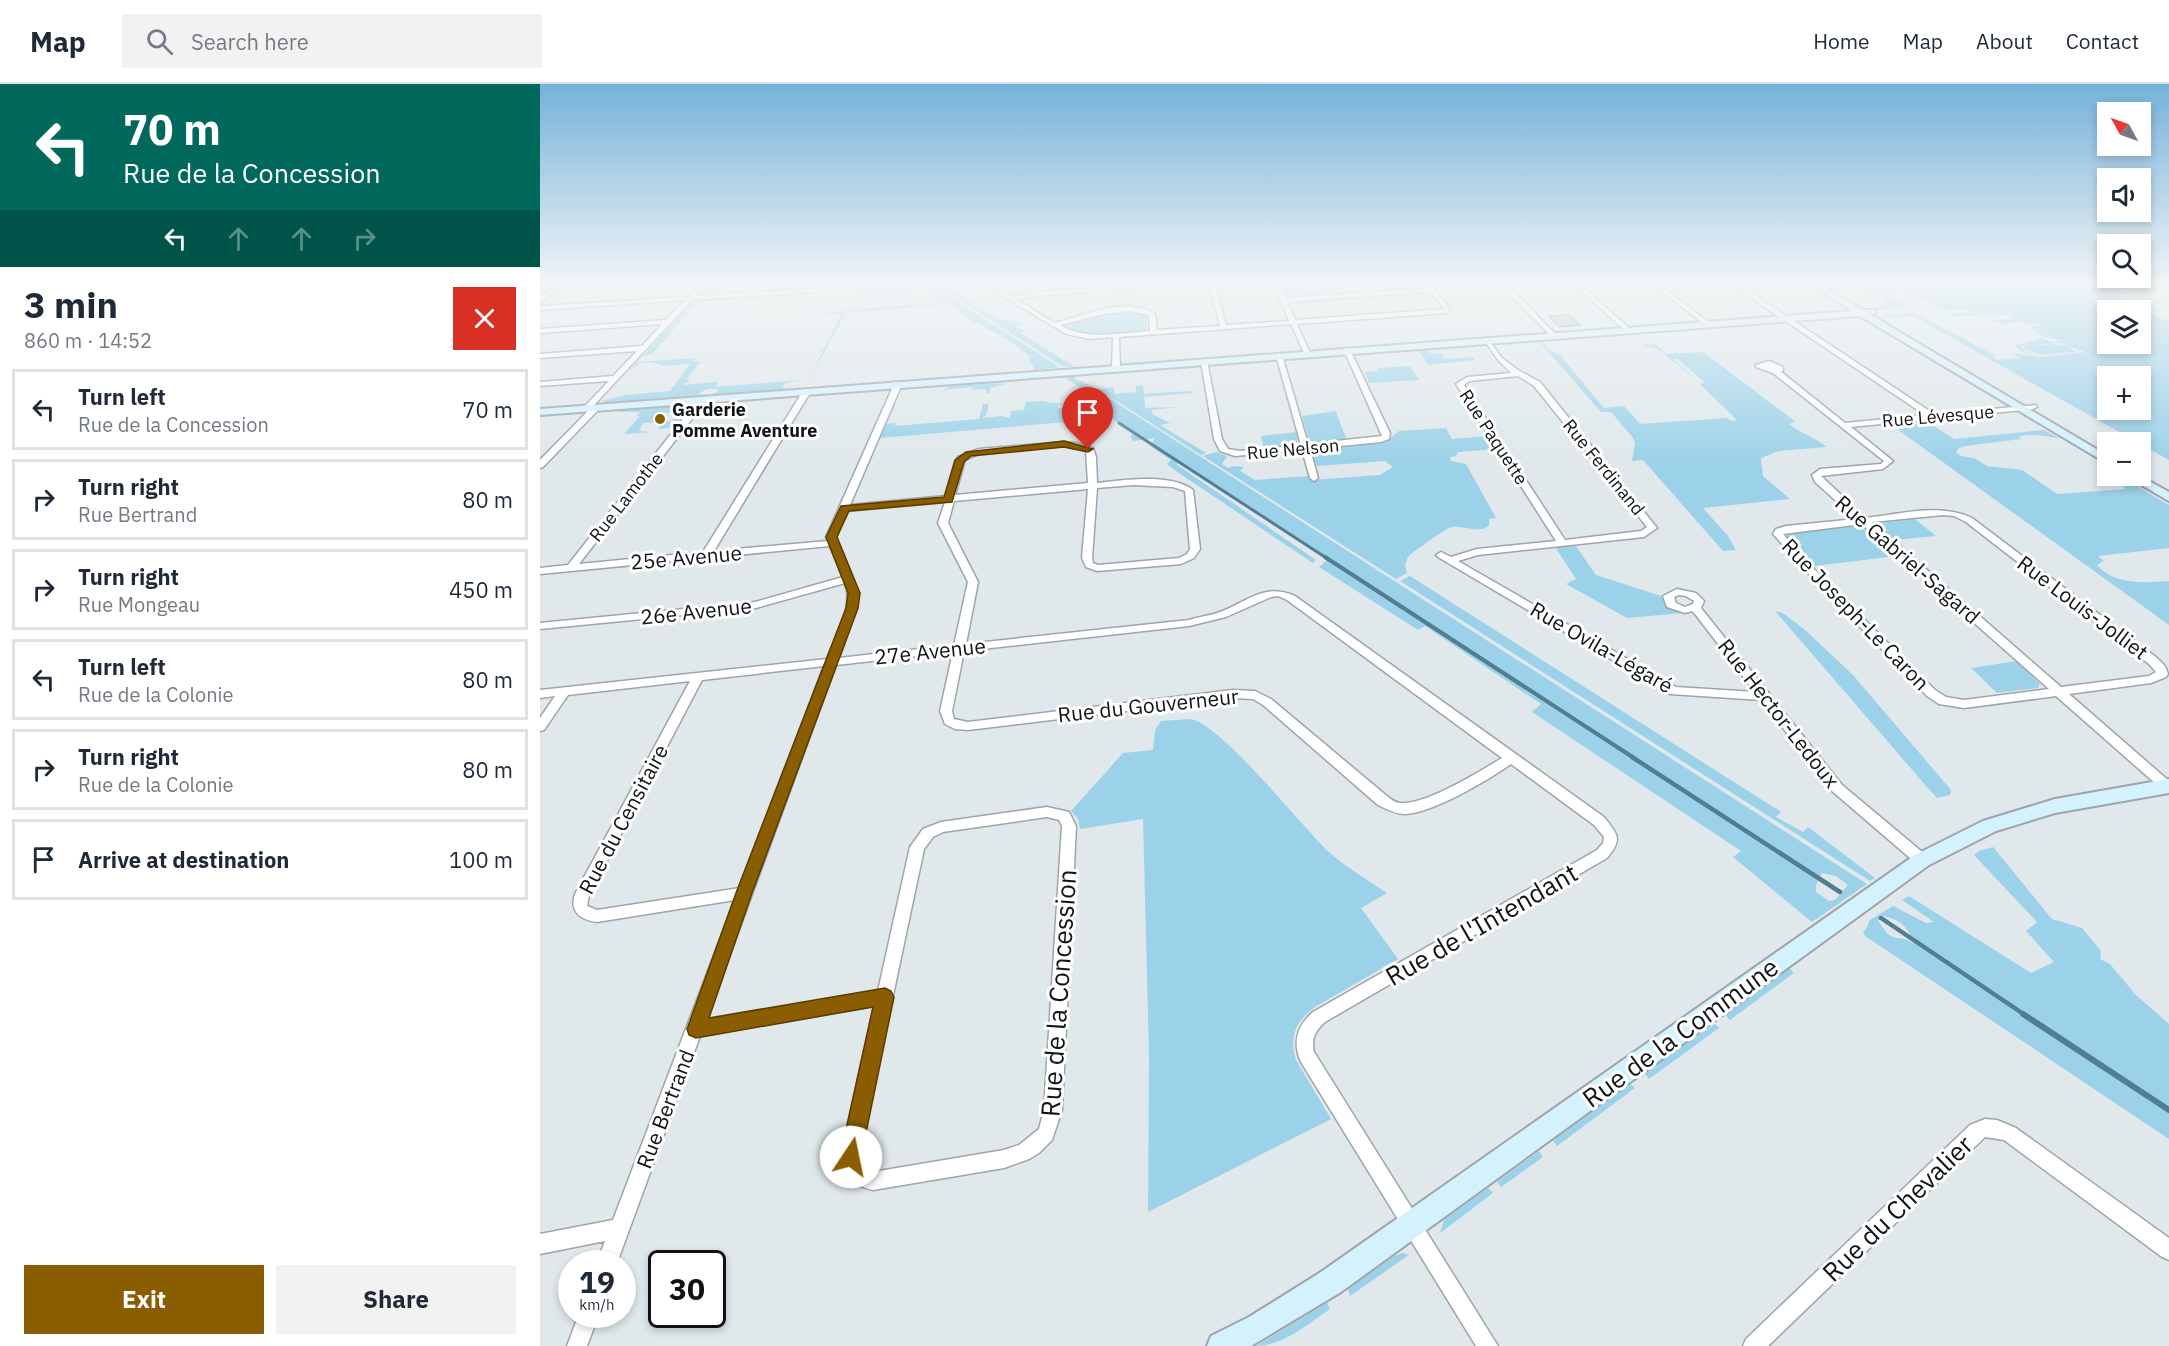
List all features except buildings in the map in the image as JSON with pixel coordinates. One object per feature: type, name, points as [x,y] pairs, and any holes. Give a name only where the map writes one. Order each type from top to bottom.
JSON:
[{"type":"main road","points":[[540,412],[1460,342]]},
{"type":"main road","points":[[1911,342],[2097,446]]},
{"type":"main road","points":[[1920,342],[2097,454]]},
{"type":"main road","points":[[2151,477],[2169,488]]},
{"type":"main road","points":[[2150,486],[2169,497]]},
{"type":"main road","name":"Rue de la Commune","points":[[1221,1346],[1259,1327],[1315,1293],[1922,860],[1990,826],[2055,806],[2168,787]]},
{"type":"street","points":[[540,465],[650,342]]},
{"type":"street","points":[[1116,342],[1116,367]]},
{"type":"street","points":[[1302,342],[1307,353]]},
{"type":"street","name":"Rue Ferdinand","points":[[1446,557],[1644,534],[1652,528],[1537,384],[1500,359],[1487,342]]},
{"type":"street","points":[[1822,342],[1932,416]]},
{"type":"street","points":[[540,356],[644,348]]},
{"type":"street","name":"Rue Nelson","points":[[1204,361],[1221,449],[1237,453],[1384,439],[1386,433],[1347,350]]},
{"type":"street","points":[[1279,355],[1314,478]]},
{"type":"street","name":"Rue Gabriel-Sagard","points":[[1774,371],[1885,457],[1888,464],[1822,472],[1818,473],[1816,478],[2168,787]]},
{"type":"street","name":"Rue Paquette","points":[[1520,374],[1465,380],[1460,384],[1562,542]]},
{"type":"street","points":[[540,384],[616,378]]},
{"type":"street","points":[[833,543],[831,537],[898,384]]},
{"type":"street","points":[[706,555],[807,391]]},
{"type":"street","name":"Rue Lamothe","points":[[571,568],[703,399]]},
{"type":"street","name":"Rue Lévesque","points":[[1844,425],[2027,408]]},
{"type":"street","points":[[845,508],[949,499],[1092,485],[1143,482],[1186,488],[1190,492],[1194,552],[1186,559],[1174,562],[1104,568],[1092,566],[1086,558],[1092,485],[1093,455],[1088,449],[1064,444],[967,455],[960,460],[949,499],[944,523],[973,582],[959,648]]},
{"type":"street","name":"Rue Joseph-Le Caron","points":[[1948,702],[1931,693],[1806,566],[1778,534],[1784,529],[1943,512],[1956,514],[1969,520]]},
{"type":"street","name":"Rue Louis-Jolliet","points":[[1948,702],[1964,704],[2151,679],[2160,675],[2162,670],[1969,520]]},
{"type":"street","name":"25e Avenue","points":[[540,571],[833,543]]},
{"type":"street","name":"Rue Bertrand","points":[[612,1250],[852,608],[854,593],[833,543]]},
{"type":"street","name":"Rue Ovila-Légaré","points":[[1446,557],[1674,691],[1764,696]]},
{"type":"street","name":"26e Avenue","points":[[540,627],[756,605],[848,579]]},
{"type":"street","name":"27e Avenue","points":[[540,694],[1195,622],[1222,615],[1269,594],[1279,593]]},
{"type":"street","name":"Rue de l'Intendant","points":[[1279,593],[1291,598],[1605,826],[1611,836],[1608,849],[1319,1017],[1305,1035],[1303,1042],[1307,1056],[1488,1346]]},
{"type":"street","name":"Rue Hector-Ledoux","points":[[1694,609],[1837,788],[1922,860]]},
{"type":"street","name":"Rue du Gouverneur","points":[[959,648],[946,711],[949,721],[955,725],[968,726],[1233,694],[1249,694],[1267,702],[1383,801],[1401,808],[1419,806],[1496,768],[1511,758]]},
{"type":"street","name":"Rue du Censitaire","points":[[698,677],[582,894],[580,909],[585,914],[597,916],[744,893]]},
{"type":"street","points":[[540,727],[564,692]]},
{"type":"street","name":"Rue de la Concession","points":[[1051,813],[1066,818],[1069,826],[1053,1110],[1048,1129],[1038,1143],[1023,1153],[1005,1159],[879,1180],[864,1179],[856,1174],[851,1167],[851,1151],[885,997],[916,847],[924,836],[941,827],[1036,814],[1051,813]]},
{"type":"street","points":[[696,1029],[885,997]]},
{"type":"street","name":"Rue du Chevalier","points":[[1753,1346],[1976,1131],[1984,1127],[1992,1127],[2010,1134],[2169,1250]]},
{"type":"street","points":[[540,1244],[619,1229]]},
{"type":"street","points":[[578,1346],[584,1328]]},
{"type":"shaded area","points":[[656,342],[663,342],[652,354],[663,354],[644,355]]},
{"type":"shaded area","points":[[827,342],[830,342],[808,381]]},
{"type":"shaded area","points":[[1011,342],[1020,342],[1059,367],[1035,370],[1028,358],[1030,356]]},
{"type":"shaded area","points":[[1024,342],[1034,342],[1075,367],[1062,366]]},
{"type":"shaded area","points":[[1540,342],[1543,342],[1550,351],[1560,355],[1604,408],[1624,406],[1640,424],[1727,418],[1731,421],[1737,420],[1700,384],[1705,383],[1678,359],[1673,359],[1695,379],[1658,349],[1641,345],[1655,344],[1666,354],[1703,352],[1796,422],[1789,424],[1827,447],[1778,451],[1761,458],[1763,476],[1790,499],[1703,508],[1728,536],[1736,550],[1723,551],[1643,460],[1632,461],[1635,444],[1633,438],[1611,412],[1601,412]]},
{"type":"shaded area","points":[[1959,342],[1969,342],[1995,356],[1992,357],[1997,360],[2020,358],[2012,353],[2038,357],[2085,352],[2060,343],[2020,346],[2025,352],[2038,356],[2024,353],[2016,346],[2029,342],[2097,342],[2097,354],[2151,354],[2151,342],[2169,342],[2169,460],[2151,450],[2151,432],[2119,432],[2098,420],[2151,420],[2151,366],[2097,366],[2097,420]]},
{"type":"shaded area","points":[[2055,344],[2069,347],[2075,352],[2042,355],[2023,348],[2026,346]]},
{"type":"shaded area","points":[[1432,348],[1425,350],[1433,354],[1441,353],[1445,359],[1473,357],[1475,360],[1428,365],[1417,349]]},
{"type":"shaded area","points":[[695,358],[693,362],[701,361],[686,380],[690,380],[683,385],[718,382],[715,387],[801,380],[785,383],[782,388],[790,389],[714,395],[718,390],[710,389],[701,392],[699,394],[701,395],[609,403],[602,401],[625,395],[670,391],[690,364],[663,366],[652,362],[640,363],[630,370],[637,362]]},
{"type":"shaded area","points":[[1410,366],[1419,380],[1369,383],[1365,372],[1378,371],[1378,368]]},
{"type":"shaded area","points":[[1072,375],[1076,378],[1073,379],[1084,382],[1867,884],[1812,922],[1733,857],[1741,851],[1532,712],[1541,704],[1425,626],[1418,630],[1319,567],[1327,560],[1181,462],[1176,464],[1316,560],[1313,563],[1173,469],[1167,464],[1171,460],[1150,446],[1155,438],[1134,441],[1131,438],[1132,433],[1107,415],[1102,419],[880,438],[886,424],[896,423],[895,426],[979,419],[983,404],[989,404],[986,415],[982,418],[1001,416],[1010,418],[1011,411],[1024,410],[1026,402],[1064,404],[1058,405],[1058,408],[1104,404],[1063,376]],"holes":[[[1822,873],[1836,876],[1848,885],[1835,900],[1829,901],[1816,892],[1816,885]]]},
{"type":"shaded area","points":[[1006,380],[1006,383],[986,384],[1005,384],[990,388],[989,393],[986,393],[986,389],[971,390],[974,387],[944,390],[953,384]]},
{"type":"shaded area","points":[[1143,385],[1144,394],[1191,391],[1192,393],[1144,397],[1145,408],[1180,407],[1151,410],[1154,415],[1170,423],[1160,425],[1206,453],[1201,455],[1098,389],[1114,387],[1114,394],[1136,392],[1136,386]]},
{"type":"shaded area","name":"Garderie Pomme Aventure","points":[[676,405],[692,406],[675,427],[658,429],[663,422],[672,421],[678,415],[664,412],[657,417],[659,418],[651,420],[660,420],[659,422],[643,423],[639,431],[653,432],[624,434],[640,416],[637,416],[640,412],[617,412],[618,410]]},
{"type":"shaded area","points":[[1336,411],[1347,441],[1317,444],[1309,440],[1302,416]]},
{"type":"shaded area","points":[[1925,420],[1954,439],[2044,430],[2061,439],[2029,435],[2018,437],[2021,439],[1965,446],[1956,452],[1961,456],[1974,458],[1987,466],[2022,470],[2057,494],[2126,489],[2122,486],[2137,486],[2169,505],[2169,548],[2098,556],[2104,561],[2097,565],[2112,576],[2130,581],[2169,581],[2169,625],[1890,424]]},
{"type":"shaded area","points":[[1446,428],[1452,439],[1488,436],[1497,449],[1458,452],[1456,456],[1450,457],[1451,461],[1466,464],[1496,518],[1489,519],[1489,526],[1480,529],[1452,527],[1443,531],[1409,556],[1405,565],[1407,573],[1396,579],[1203,456],[1216,452],[1227,456],[1222,464],[1228,468],[1244,467],[1240,471],[1255,480],[1308,476],[1312,480],[1380,475],[1393,467],[1385,461],[1317,466],[1313,454],[1319,449],[1384,443],[1399,431]]},
{"type":"shaded area","points":[[1296,432],[1298,440],[1296,444],[1264,449],[1261,436]]},
{"type":"shaded area","points":[[1915,519],[1936,536],[1894,540],[1877,525],[1879,523]]},
{"type":"shaded area","points":[[1859,525],[1866,528],[1897,556],[1814,566],[1786,536],[1791,532]]},
{"type":"shaded area","points":[[1575,545],[1596,575],[1661,596],[1667,607],[1683,613],[1627,618],[1566,584],[1576,579],[1555,547]]},
{"type":"shaded area","points":[[1410,576],[1781,812],[1776,817],[1803,832],[1808,827],[1875,878],[1870,881],[1400,581]]},
{"type":"shaded area","points":[[1775,611],[1783,613],[1805,630],[1853,675],[1951,790],[1950,795],[1937,798]]},
{"type":"shaded area","points":[[2017,661],[2040,684],[2038,688],[1997,693],[1971,668]]},
{"type":"shaded area","points":[[1191,719],[1205,725],[1241,757],[1330,853],[1387,893],[1361,908],[1398,959],[1315,1007],[1303,1018],[1296,1030],[1293,1044],[1296,1060],[1331,1119],[1148,1212],[1149,1056],[1143,819],[1080,829],[1078,819],[1071,811],[1123,753],[1153,750],[1155,730],[1161,721]]},
{"type":"shaded area","points":[[1993,847],[2052,919],[2082,928],[2101,951],[2100,959],[2110,964],[2135,994],[2169,1024],[2169,1139],[1865,936],[1863,931],[1870,920],[1893,906],[1926,923],[1934,922],[1902,900],[1909,896],[2031,973],[2054,962],[2026,931],[2037,922],[1974,855]],"holes":[[[1884,916],[1904,926],[1910,933],[1914,944],[1887,933],[1878,921]]]},
{"type":"shaded area","points":[[1789,968],[1794,973],[1730,1020],[1725,1015]]},
{"type":"shaded area","points":[[1715,1024],[1719,1028],[1649,1079],[1644,1073]]},
{"type":"shaded area","points":[[1631,1084],[1635,1088],[1557,1146],[1553,1140]]},
{"type":"shaded area","points":[[1539,1151],[1543,1157],[1501,1187],[1497,1182]]},
{"type":"shaded area","points":[[1488,1188],[1493,1193],[1440,1233],[1444,1220]]},
{"type":"shaded area","points":[[1403,1253],[1409,1255],[1350,1296],[1348,1289],[1394,1256]]},
{"type":"shaded area","points":[[1327,1303],[1330,1309],[1294,1333],[1275,1342],[1256,1346]]},
{"type":"waterway","points":[[1119,423],[1328,559]]},
{"type":"waterway","points":[[1325,557],[1634,758]]},
{"type":"waterway","points":[[1632,757],[1840,892]]},
{"type":"waterway","points":[[1881,918],[2025,1015]]},
{"type":"waterway","points":[[2023,1014],[2169,1110]]},
{"type":"place","name":"Garderie Pomme Aventure","points":[[660,419]]},
{"type":"route","points":[[851,1157],[885,997],[696,1029],[744,893],[852,608],[854,593],[831,537],[845,508],[949,499],[960,460],[969,454],[1064,444],[1088,449]]}]
